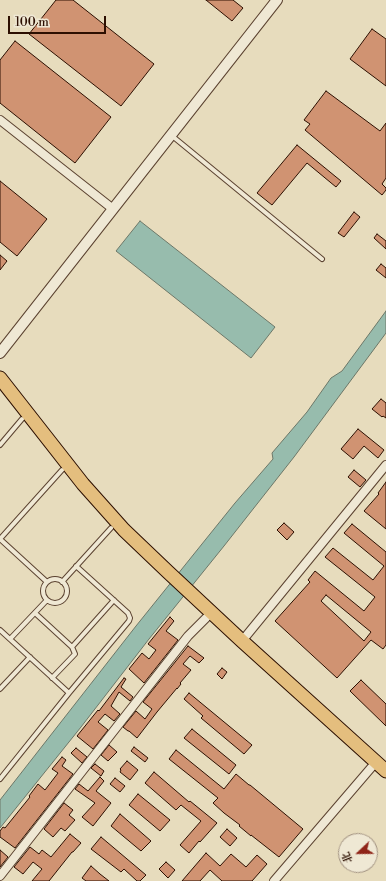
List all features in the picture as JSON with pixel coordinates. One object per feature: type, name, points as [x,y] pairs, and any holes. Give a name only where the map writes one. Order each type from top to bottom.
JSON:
[{"type":"main road","points":[[0,378],[114,525],[118,536],[242,641],[382,771]]},
{"type":"main road","points":[[0,391],[77,490],[114,525]]},
{"type":"main road","points":[[189,597],[206,618],[382,771]]},
{"type":"street","points":[[0,353],[277,0]]},
{"type":"street","points":[[0,120],[113,209]]},
{"type":"street","points":[[242,641],[386,465]]},
{"type":"street","points":[[0,876],[188,636],[206,618]]},
{"type":"street","points":[[274,881],[382,771]]},
{"type":"lane","points":[[171,135],[322,259]]},
{"type":"lane","points":[[0,445],[22,420]]},
{"type":"lane","points":[[47,582],[0,539],[62,470]]},
{"type":"lane","points":[[62,582],[114,525]]},
{"type":"lane","points":[[0,779],[129,621],[130,618],[128,613],[76,566]]},
{"type":"lane","points":[[56,579],[62,582],[67,594],[65,598],[62,601],[54,603],[47,600],[43,591],[47,582],[56,579]]},
{"type":"lane","points":[[10,639],[47,600]]},
{"type":"lane","points":[[72,647],[114,600]]},
{"type":"lane","points":[[35,613],[72,647],[75,654],[52,678]]},
{"type":"lane","points":[[0,630],[69,694]]},
{"type":"lane","points":[[0,689],[30,657]]},
{"type":"shaded area","points":[[140,221],[275,327],[251,358],[116,251]]},
{"type":"shaded area","points":[[386,311],[386,333],[294,457],[0,828],[0,800],[136,626],[235,503],[273,459],[272,453],[307,412],[331,378],[342,371]]},
{"type":"building","points":[[56,0],[73,0],[154,64],[121,106],[29,34]]},
{"type":"building","points":[[206,0],[233,0],[243,8],[232,21]]},
{"type":"building","points":[[372,29],[386,39],[386,86],[350,59]]},
{"type":"building","points":[[15,41],[111,117],[75,163],[0,103],[0,60]]},
{"type":"building","points":[[326,91],[380,131],[386,123],[386,178],[382,184],[386,190],[382,195],[305,130],[310,124],[304,120]]},
{"type":"building","points":[[297,145],[341,181],[336,187],[307,163],[272,205],[257,193]]},
{"type":"building","points":[[0,181],[47,219],[17,256],[0,242]]},
{"type":"building","points":[[354,212],[360,217],[344,237],[338,233]]},
{"type":"building","points":[[377,234],[386,241],[386,249],[374,238]]},
{"type":"building","points":[[0,255],[7,261],[0,270]]},
{"type":"building","points":[[381,264],[386,268],[386,278],[376,270]]},
{"type":"building","points":[[381,399],[386,403],[386,418],[383,416],[382,417],[372,409]]},
{"type":"building","points":[[358,429],[384,450],[378,458],[364,446],[353,459],[341,449]]},
{"type":"building","points":[[354,470],[366,480],[360,487],[348,477]]},
{"type":"building","points":[[386,482],[386,529],[364,511],[379,494],[378,493]]},
{"type":"building","points":[[284,523],[294,532],[287,540],[277,530]]},
{"type":"building","points":[[352,524],[386,552],[386,645],[383,649],[371,640],[337,678],[275,621],[310,582],[308,580],[315,571],[364,611],[375,597],[325,557],[333,548],[373,580],[384,566],[344,533]],"holes":[[[326,595],[371,632],[364,641],[321,601]]]},
{"type":"building","points":[[170,617],[174,621],[166,631],[178,640],[144,683],[129,669],[142,653],[149,659],[156,650],[148,644]]},
{"type":"building","points":[[188,646],[204,658],[199,663],[190,656],[183,664],[191,670],[137,738],[123,727],[136,711],[145,719],[152,709],[143,702]]},
{"type":"building","points":[[222,668],[227,672],[222,679],[217,674]]},
{"type":"building","points":[[124,678],[126,679],[121,687],[133,697],[130,701],[119,692],[111,706],[120,714],[114,721],[105,714],[98,722],[108,730],[93,749],[77,736],[98,710],[99,711]]},
{"type":"building","points":[[361,680],[386,704],[386,726],[350,691]]},
{"type":"building","points":[[189,693],[252,745],[244,754],[201,718],[203,716],[184,699]]},
{"type":"building","points":[[192,729],[236,765],[229,774],[184,738]]},
{"type":"building","points":[[109,745],[117,752],[108,761],[101,755]]},
{"type":"building","points":[[134,747],[148,758],[145,762],[131,751]]},
{"type":"building","points":[[76,748],[87,757],[82,763],[71,753]]},
{"type":"building","points":[[176,750],[224,789],[236,774],[303,829],[279,857],[224,813],[213,803],[218,798],[169,759]]},
{"type":"building","points":[[62,757],[66,760],[62,766],[73,774],[15,848],[0,837],[0,831],[3,827],[5,828],[30,797],[29,796],[38,784],[45,790],[58,773],[52,769]]},
{"type":"building","points":[[127,761],[138,770],[130,780],[120,772],[120,769]]},
{"type":"building","points":[[95,764],[104,771],[101,776],[91,768]]},
{"type":"building","points":[[154,772],[189,802],[190,801],[217,823],[189,853],[180,845],[201,821],[181,805],[176,810],[145,783]]},
{"type":"building","points":[[100,777],[104,781],[96,791],[111,803],[93,826],[82,817],[95,803],[75,789],[79,784],[88,791]]},
{"type":"building","points":[[115,778],[125,786],[120,792],[110,784]]},
{"type":"building","points":[[138,794],[170,820],[160,831],[129,805]]},
{"type":"building","points":[[64,803],[73,810],[69,815],[75,820],[65,831],[61,828],[53,837],[44,829]]},
{"type":"building","points":[[120,814],[151,841],[141,851],[111,826]]},
{"type":"building","points":[[227,829],[237,838],[230,846],[220,837]]},
{"type":"building","points":[[70,834],[81,843],[49,881],[32,881],[42,869],[33,862],[23,874],[14,867],[30,847],[39,854],[42,850],[51,857]]},
{"type":"building","points":[[101,837],[146,875],[140,881],[137,881],[124,869],[121,872],[91,849]]},
{"type":"building","points":[[0,850],[8,857],[0,867]]},
{"type":"building","points":[[206,853],[220,866],[231,854],[246,867],[257,855],[267,864],[252,881],[222,881],[210,870],[200,881],[182,881]]},
{"type":"building","points":[[166,862],[175,870],[168,878],[159,869]]},
{"type":"building","points":[[91,866],[109,881],[86,881],[82,878]]}]
